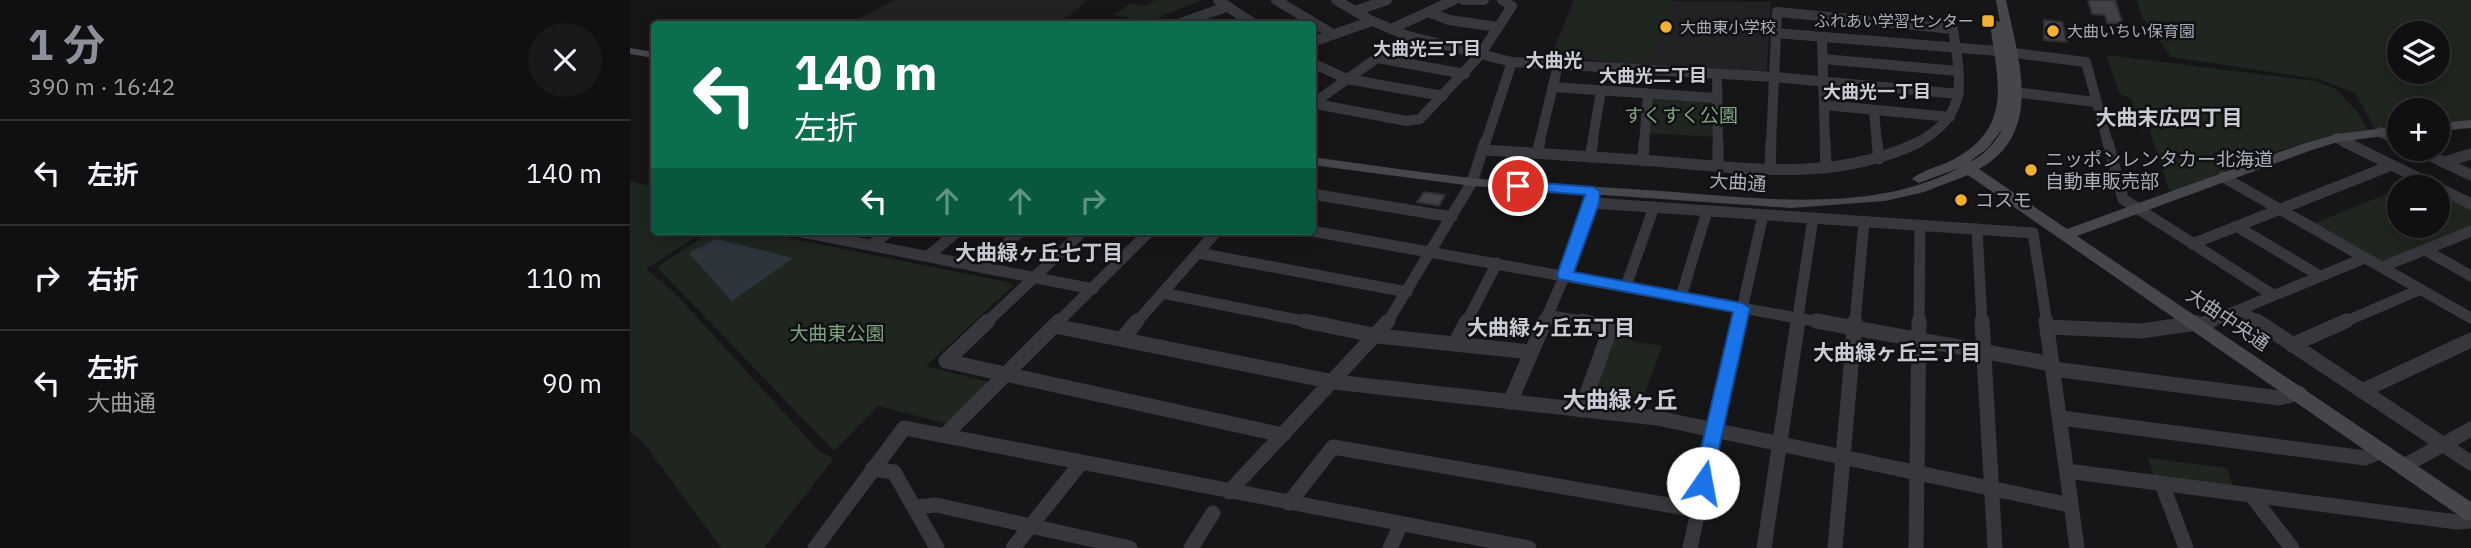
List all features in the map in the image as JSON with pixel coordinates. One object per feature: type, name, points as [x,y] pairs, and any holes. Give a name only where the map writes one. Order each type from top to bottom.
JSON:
[{"type":"street","points":[[1218,0],[1249,21]]},
{"type":"street","points":[[1276,0],[1311,21]]},
{"type":"street","points":[[1336,0],[1372,21],[1408,36],[1513,62],[1773,77],[1959,94]]},
{"type":"street","points":[[1355,10],[1387,0]]},
{"type":"street","points":[[1391,29],[1454,0]]},
{"type":"street","points":[[1463,0],[1484,0]]},
{"type":"street","points":[[1408,36],[1322,97],[1321,105],[1407,121],[1420,119],[1480,55],[1511,6],[1502,0]]},
{"type":"street","name":"大曲通","points":[[1316,161],[1474,178],[1768,195],[1827,196],[1900,184],[1965,165],[1995,149],[2010,130],[2015,116],[2015,92],[1992,0]]},
{"type":"street","name":"大曲通","points":[[1316,154],[1592,197],[1835,204],[1904,194],[1947,181],[1985,143],[2003,113],[2001,0]]},
{"type":"street","points":[[1186,21],[1226,7]]},
{"type":"street","points":[[1429,12],[1448,20],[1498,27]]},
{"type":"street","points":[[1484,150],[1770,169],[1826,168],[1879,159],[1932,135],[1950,117],[1959,94],[1954,29],[1777,12],[1770,169]]},
{"type":"street","points":[[1316,40],[1372,21]]},
{"type":"street","points":[[1316,24],[1333,34]]},
{"type":"street","points":[[1776,33],[1956,47],[2086,62],[2123,199],[2273,295]]},
{"type":"street","points":[[1822,37],[1826,168]]},
{"type":"street","points":[[630,45],[651,48]]},
{"type":"street","points":[[630,51],[651,54]]},
{"type":"street","points":[[1377,58],[1465,74]]},
{"type":"street","points":[[1823,59],[1958,71]]},
{"type":"street","points":[[1229,492],[1378,336],[1474,178],[1513,62]]},
{"type":"street","points":[[1316,65],[1347,79],[1443,96]]},
{"type":"street","points":[[1537,153],[1558,65]]},
{"type":"street","points":[[1717,74],[1718,166]]},
{"type":"street","points":[[1553,88],[1716,98]]},
{"type":"street","points":[[1590,157],[1601,91]]},
{"type":"street","points":[[2015,92],[2095,102]]},
{"type":"street","points":[[1643,161],[1648,94]]},
{"type":"street","points":[[1824,105],[1950,117]]},
{"type":"street","points":[[1874,110],[1879,159]]},
{"type":"street","points":[[2450,126],[2471,124]]},
{"type":"street","points":[[2067,234],[2337,138],[2387,131]]},
{"type":"street","points":[[2380,132],[2387,135]]},
{"type":"street","points":[[2337,138],[2469,200]]},
{"type":"street","points":[[2444,162],[2471,154]]},
{"type":"street","points":[[2444,162],[2471,175]]},
{"type":"street","name":"大曲中央通","points":[[1965,165],[2471,513]]},
{"type":"street","points":[[2192,244],[2392,165]]},
{"type":"street","points":[[2223,177],[2471,318]]},
{"type":"street","points":[[1316,195],[1452,217]]},
{"type":"street","points":[[1510,402],[1565,275],[1592,197],[1654,207],[2033,233],[2061,418],[2077,548]]},
{"type":"street","points":[[1626,286],[1654,207]]},
{"type":"street","points":[[1681,297],[1707,211]]},
{"type":"street","points":[[1690,548],[1763,215]]},
{"type":"street","points":[[1764,548],[1813,218]]},
{"type":"street","points":[[1835,548],[1864,222]]},
{"type":"street","points":[[1916,548],[1920,226]]},
{"type":"street","points":[[2236,226],[2320,276]]},
{"type":"street","points":[[1977,229],[1995,548]]},
{"type":"street","points":[[1316,232],[1626,286],[2053,367],[2279,398],[2299,393]]},
{"type":"street","points":[[2382,267],[2469,234]]},
{"type":"street","points":[[818,235],[1093,289]]},
{"type":"street","points":[[871,245],[885,235]]},
{"type":"street","points":[[928,256],[953,235]]},
{"type":"street","points":[[980,267],[1016,235]]},
{"type":"street","points":[[1079,235],[946,360],[1283,435]]},
{"type":"street","points":[[946,434],[1146,235]]},
{"type":"street","points":[[1122,339],[1214,235]]},
{"type":"street","points":[[2425,250],[2471,276]]},
{"type":"street","points":[[1198,253],[1407,292]]},
{"type":"street","points":[[2047,327],[2137,333],[2198,324],[2240,310],[2365,258]]},
{"type":"street","points":[[1455,344],[1497,263]]},
{"type":"street","points":[[2292,345],[2421,289]]},
{"type":"street","points":[[1162,293],[1378,336],[1530,352]]},
{"type":"street","points":[[2240,310],[2471,463]]},
{"type":"street","points":[[1547,315],[1611,327],[1581,410]]},
{"type":"street","points":[[1055,326],[1334,382],[1649,417],[2070,505]]},
{"type":"street","points":[[2362,391],[2471,340]]},
{"type":"street","points":[[2061,418],[2365,458],[2382,451]]},
{"type":"street","points":[[815,548],[904,428],[1530,548]]},
{"type":"street","points":[[2404,466],[2441,443],[2471,429]]},
{"type":"street","points":[[1289,503],[1333,447],[1697,510]]},
{"type":"street","points":[[1013,548],[1081,463]]},
{"type":"street","points":[[872,469],[894,472],[937,548]]},
{"type":"street","points":[[2067,471],[2457,522],[2471,521]]},
{"type":"street","points":[[2162,484],[2186,548]]},
{"type":"street","points":[[2251,495],[2291,548]]},
{"type":"street","points":[[915,507],[936,505],[1130,548]]},
{"type":"street","points":[[1191,548],[1213,513]]},
{"type":"street","points":[[1390,548],[1401,524]]},
{"type":"shaded area","points":[[894,0],[1088,0],[1061,21],[855,21]]},
{"type":"shaded area","name":"大曲東小学校","points":[[1574,0],[1771,2],[1767,71],[1763,74],[1648,67],[1561,57],[1553,51]]},
{"type":"shaded area","points":[[716,239],[793,258],[732,301],[689,253]]},
{"type":"green space","points":[[1155,0],[1203,0],[1154,21],[1125,21],[1130,17],[1114,15],[1130,4],[1147,6]]},
{"type":"green space","points":[[1579,0],[1673,0],[1649,63],[1563,54],[1557,49]]},
{"type":"green space","points":[[2137,0],[2471,0],[2471,120],[2450,123],[2450,98],[2387,98],[2387,131],[2377,132],[2355,93],[2318,79],[2172,57],[2142,17]]},
{"type":"green space","points":[[2106,55],[2315,81],[2336,89],[2356,110],[2368,130],[2295,146],[2177,190],[2169,190],[2145,117],[2137,115],[2131,99],[2120,94]]},
{"type":"green space","name":"すくすく公園","points":[[1648,94],[1716,98],[1716,137],[1645,133]]},
{"type":"green space","points":[[630,181],[651,186],[651,235],[699,235],[646,269],[674,292],[820,452],[834,458],[764,548],[721,548],[644,443],[630,432]]},
{"type":"green space","points":[[2387,194],[2387,238],[2440,238],[2379,262],[2310,225]]},
{"type":"green space","points":[[2450,199],[2471,210],[2471,226],[2450,234]]},
{"type":"green space","name":"大曲東公園","points":[[706,235],[774,235],[1011,283],[1013,286],[926,366],[988,382],[948,424],[878,406],[834,451],[657,267]]},
{"type":"green space","points":[[1617,324],[1632,341],[1662,346],[1637,415],[1581,410]]},
{"type":"green space","points":[[2148,458],[2227,468],[2234,490],[2156,480]]},
{"type":"building","points":[[2088,0],[2115,0],[2123,24],[2107,23],[2105,15],[2092,14]]},
{"type":"building","name":"大曲いちい保育園","points":[[2044,20],[2062,22],[2067,42],[2044,40]]},
{"type":"building","points":[[1424,192],[1445,195],[1439,206],[1417,202]]},
{"type":"place","name":"ふれあい学習センター","points":[[1988,21]]},
{"type":"place","name":"大曲東小学校","points":[[1666,27]]},
{"type":"place","name":"大曲いちい保育園","points":[[2053,31]]},
{"type":"place","name":"ニッポンレンタカー北海道 自動車販売部","points":[[2031,170]]},
{"type":"place","name":"コスモ","points":[[1961,200]]},
{"type":"district","name":"大曲光三丁目","points":[[1427,49]]},
{"type":"district","name":"大曲光","points":[[1554,60]]},
{"type":"district","name":"大曲光二丁目","points":[[1653,76]]},
{"type":"district","name":"大曲光一丁目","points":[[1877,92]]},
{"type":"district","name":"大曲末広四丁目","points":[[2169,118]]},
{"type":"district","name":"大曲緑ヶ丘七丁目","points":[[1039,253]]},
{"type":"district","name":"大曲緑ヶ丘五丁目","points":[[1551,328]]},
{"type":"district","name":"大曲緑ヶ丘三丁目","points":[[1897,353]]},
{"type":"district","name":"大曲緑ヶ丘","points":[[1620,400]]},
{"type":"route","points":[[1518,186],[1593,191],[1592,203],[1565,275],[1742,308],[1703,483]]}]
